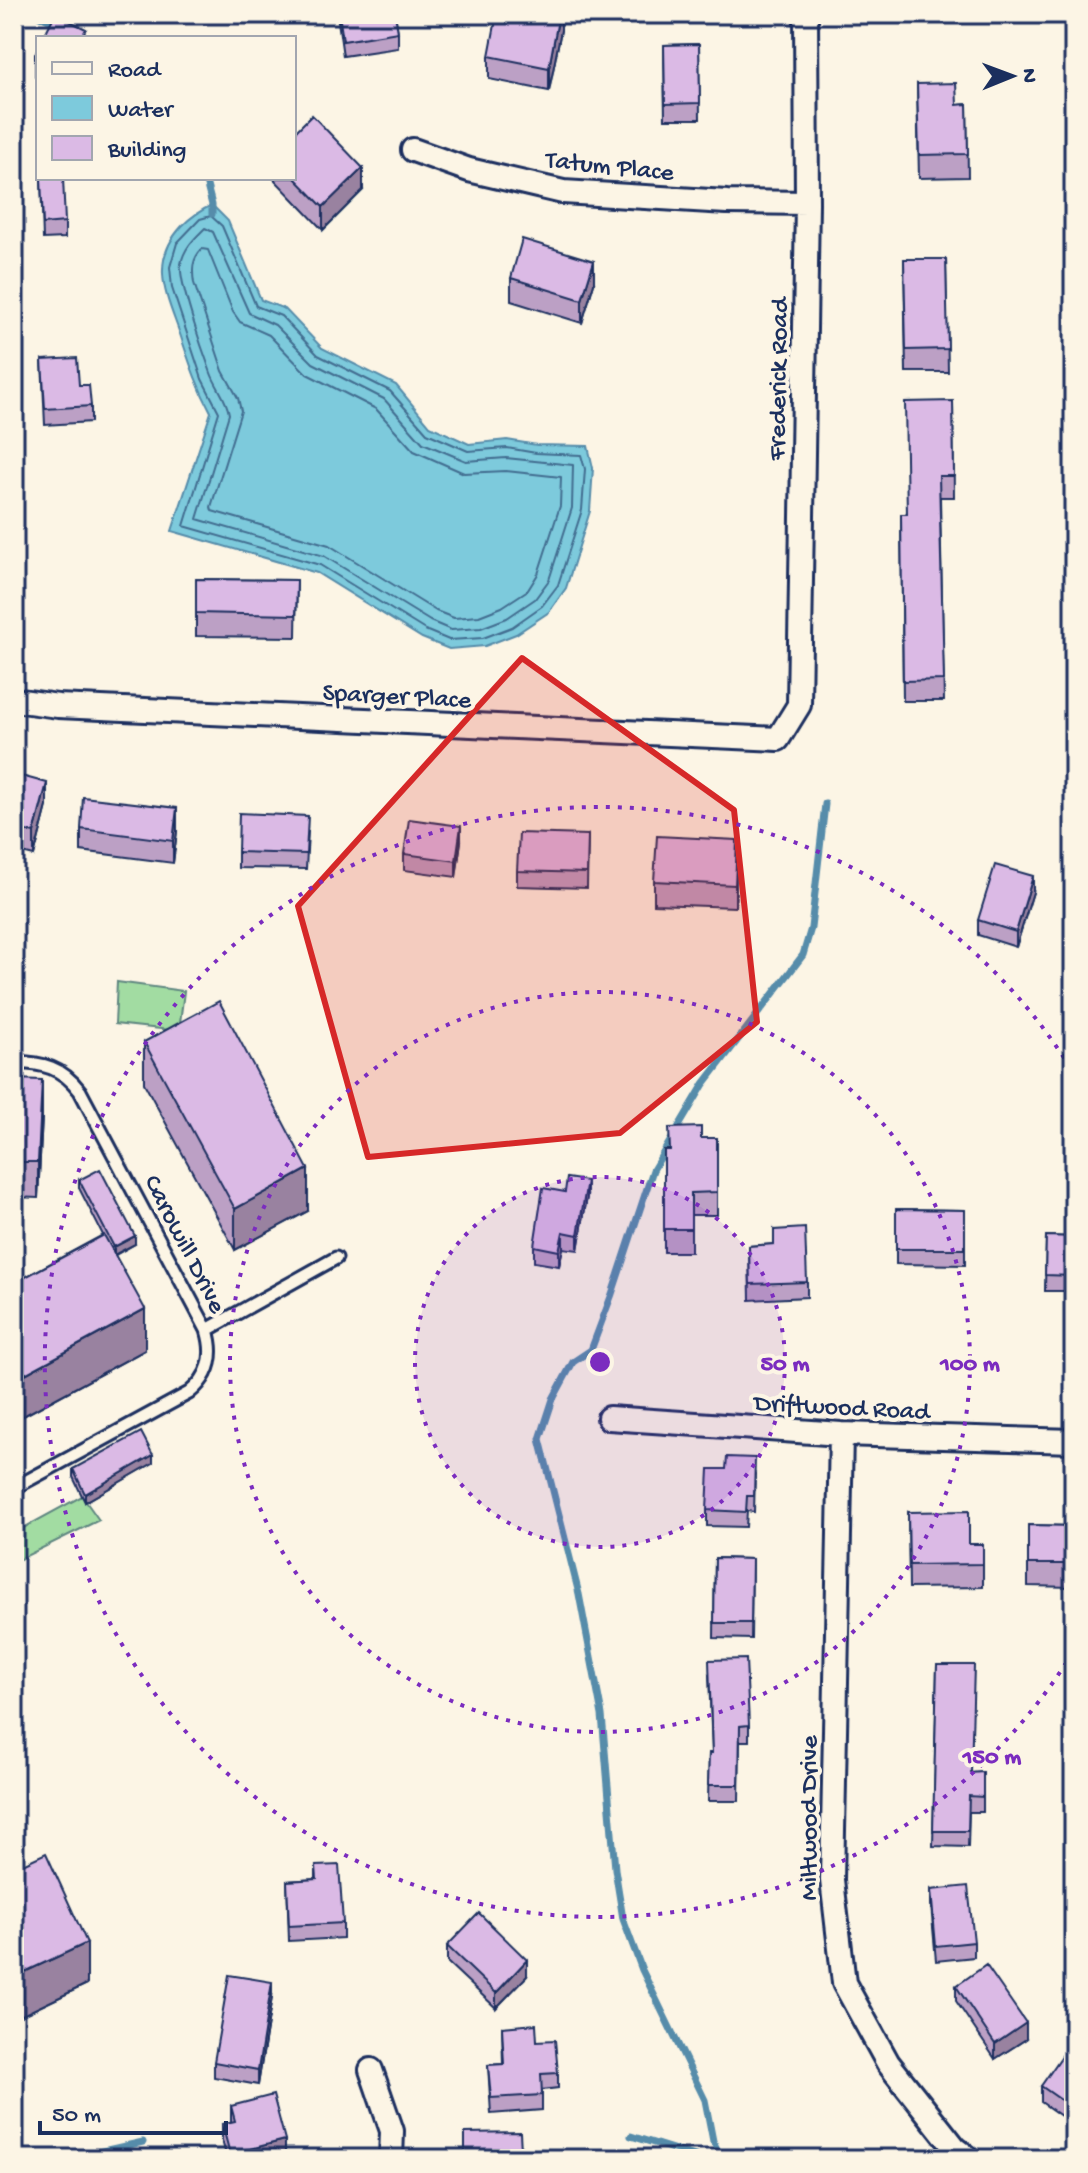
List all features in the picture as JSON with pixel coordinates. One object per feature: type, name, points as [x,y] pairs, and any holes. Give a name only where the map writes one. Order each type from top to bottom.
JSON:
[{"type":"street","name":"Frederick Road","points":[[778,739],[799,705],[807,203],[806,14]]},
{"type":"street","name":"Tatum Place","points":[[413,150],[469,170],[563,192],[727,202],[807,203]]},
{"type":"street","name":"Sparger Place","points":[[14,700],[58,706],[778,739]]},
{"type":"street","name":"Driftwood Road","points":[[609,1418],[841,1434],[1074,1441]]},
{"type":"street","name":"Miltwood Drive","points":[[841,1434],[832,1880],[844,1983],[888,2063],[955,2148],[970,2159]]},
{"type":"street","points":[[371,2070],[392,2131],[391,2159]]},
{"type":"lane","name":"Carowill Drive","points":[[14,1062],[38,1062],[51,1066],[72,1080],[80,1091],[207,1330],[212,1358],[200,1384],[189,1393],[14,1488]]},
{"type":"lane","points":[[207,1330],[336,1258]]},
{"type":"highlighted area","points":[[522,658],[734,810],[757,1022],[620,1133],[368,1157],[298,906]]},
{"type":"green space","points":[[117,982],[184,991],[179,1031],[115,1024]]},
{"type":"green space","points":[[82,1496],[99,1520],[14,1562],[14,1533]]},
{"type":"water","points":[[212,205],[228,221],[261,300],[285,309],[322,348],[396,385],[430,426],[469,444],[507,440],[537,445],[588,446],[593,468],[590,511],[566,588],[549,612],[516,634],[485,646],[449,649],[422,638],[317,573],[172,531],[211,412],[170,308],[163,267],[172,240],[182,226]]},
{"type":"building","points":[[55,14],[86,29],[82,36],[44,36]]},
{"type":"building","points":[[339,14],[395,14],[398,32],[343,41]]},
{"type":"building","points":[[497,14],[559,14],[549,68],[489,56]]},
{"type":"building","points":[[699,44],[700,103],[665,104],[664,45]]},
{"type":"building","points":[[956,83],[957,105],[967,104],[968,154],[919,155],[917,84]]},
{"type":"building","points":[[312,115],[363,168],[323,207],[296,179],[296,131]]},
{"type":"building","points":[[41,180],[63,180],[65,222],[43,224]]},
{"type":"building","points":[[522,239],[594,261],[582,300],[511,278]]},
{"type":"building","points":[[904,259],[946,259],[948,349],[906,350]]},
{"type":"building","points":[[77,358],[79,385],[89,385],[91,406],[45,409],[42,360]]},
{"type":"building","points":[[953,401],[954,476],[939,476],[944,680],[903,681],[901,514],[907,514],[905,402]]},
{"type":"building","points":[[196,579],[297,580],[296,615],[196,613]]},
{"type":"building","points":[[14,774],[47,783],[34,833],[14,828]]},
{"type":"building","points":[[83,797],[177,808],[173,841],[81,829]]},
{"type":"building","points":[[239,813],[308,816],[306,854],[238,852]]},
{"type":"building","points":[[409,819],[461,826],[456,861],[404,854]]},
{"type":"building","points":[[519,833],[588,835],[587,873],[517,871]]},
{"type":"building","points":[[657,836],[737,840],[735,885],[654,881]]},
{"type":"building","points":[[995,865],[1033,876],[1016,932],[978,920]]},
{"type":"building","points":[[219,1001],[308,1169],[235,1209],[144,1042]]},
{"type":"building","points":[[14,1079],[42,1080],[38,1162],[14,1162]]},
{"type":"building","points":[[701,1127],[701,1138],[717,1138],[717,1192],[691,1193],[691,1229],[664,1229],[664,1150],[670,1150],[669,1128]]},
{"type":"building","points":[[100,1169],[135,1236],[114,1247],[79,1180]]},
{"type":"building","points":[[567,1178],[587,1181],[578,1235],[563,1232],[559,1251],[534,1246],[543,1188],[565,1192]]},
{"type":"building","points":[[896,1209],[965,1210],[965,1249],[896,1249]]},
{"type":"building","points":[[805,1228],[807,1282],[750,1284],[749,1246],[774,1244],[774,1230]]},
{"type":"building","points":[[104,1235],[145,1309],[14,1380],[14,1283]]},
{"type":"building","points":[[1046,1236],[1074,1237],[1074,1276],[1045,1275]]},
{"type":"building","points":[[141,1432],[153,1455],[85,1494],[73,1469]]},
{"type":"building","points":[[727,1457],[755,1458],[754,1496],[747,1496],[746,1512],[707,1510],[709,1469],[726,1469]]},
{"type":"building","points":[[969,1511],[969,1544],[983,1544],[983,1564],[909,1565],[908,1512]]},
{"type":"building","points":[[1028,1525],[1074,1526],[1074,1564],[1028,1564]]},
{"type":"building","points":[[715,1558],[752,1559],[751,1623],[714,1623]]},
{"type":"building","points":[[746,1659],[749,1725],[740,1726],[739,1785],[708,1785],[709,1753],[712,1753],[709,1660]]},
{"type":"building","points":[[937,1665],[974,1665],[971,1773],[983,1772],[983,1797],[969,1796],[968,1831],[933,1831]]},
{"type":"building","points":[[46,1853],[87,1943],[16,1976],[14,1868]]},
{"type":"building","points":[[339,1865],[343,1923],[289,1926],[287,1881],[317,1879],[316,1866]]},
{"type":"building","points":[[968,1886],[974,1942],[936,1946],[931,1890]]},
{"type":"building","points":[[479,1913],[527,1960],[496,1993],[447,1946]]},
{"type":"building","points":[[986,1965],[1026,2023],[995,2044],[956,1986]]},
{"type":"building","points":[[229,1975],[272,1982],[258,2070],[214,2062]]},
{"type":"building","points":[[536,2024],[537,2041],[555,2040],[558,2073],[541,2074],[542,2095],[491,2098],[488,2065],[504,2064],[502,2027]]},
{"type":"building","points":[[1066,2050],[1074,2056],[1074,2109],[1041,2086]]},
{"type":"building","points":[[273,2095],[285,2140],[230,2154],[222,2124],[235,2121],[231,2106]]},
{"type":"building","points":[[520,2132],[521,2151],[538,2151],[539,2159],[465,2159],[465,2133]]},
{"type":"waterway","points":[[36,14],[59,25]]},
{"type":"waterway","points":[[206,180],[212,214]]},
{"type":"waterway","points":[[722,2159],[713,2141],[705,2100],[642,1970],[623,1919],[615,1869],[602,1715],[579,1594],[540,1439],[553,1399],[573,1362],[591,1350],[653,1170],[704,1084],[803,955],[811,928],[825,804]]},
{"type":"waterway","points":[[631,2136],[705,2159]]},
{"type":"waterway","points":[[67,2159],[143,2142]]}]
